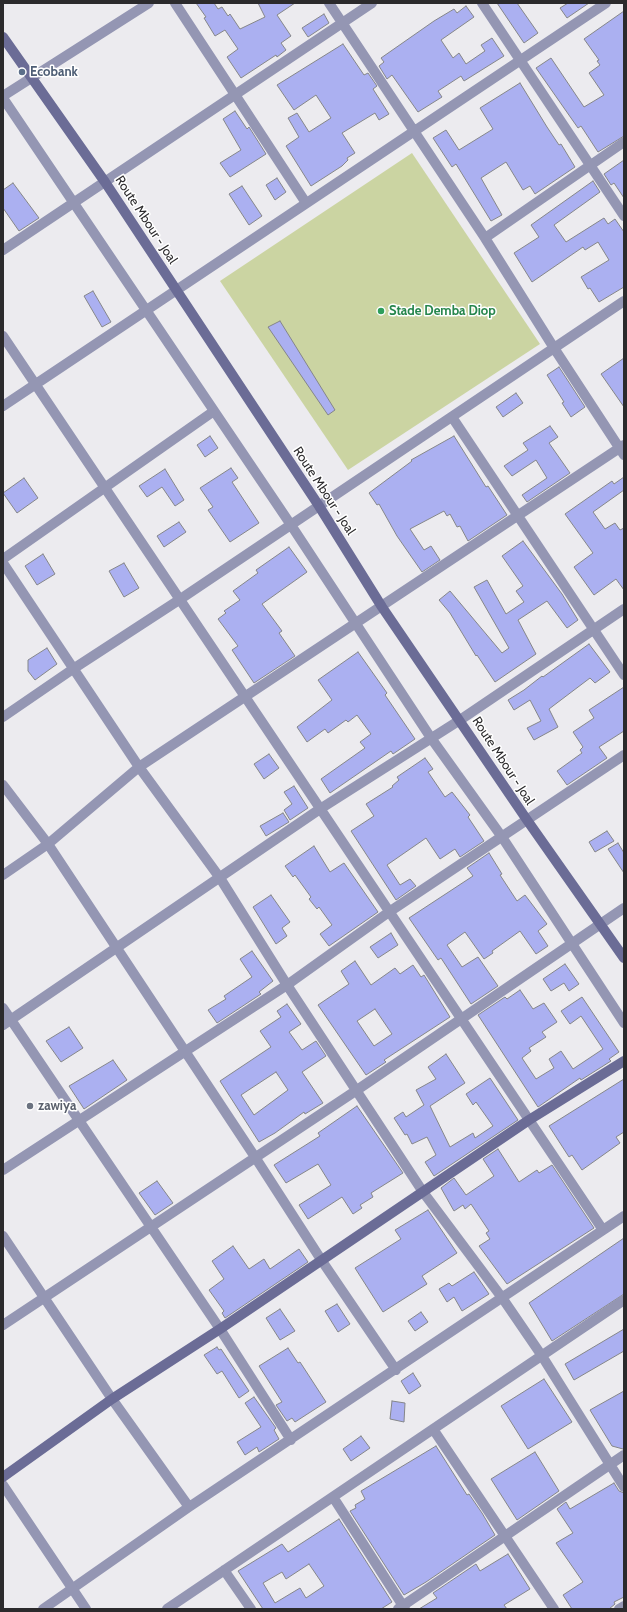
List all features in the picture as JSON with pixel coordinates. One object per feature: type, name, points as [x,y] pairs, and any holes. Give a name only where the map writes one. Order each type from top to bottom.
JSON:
[{"type":"main road","name":"Route Mbour - Joal","points":[[3,37],[32,76],[105,182],[319,506],[382,607],[460,720],[526,820],[624,958]]},
{"type":"main road","points":[[3,1477],[112,1399],[322,1261],[529,1120],[624,1061]]},
{"type":"street","points":[[149,3],[32,76],[3,97],[291,525],[431,738],[502,837],[624,1023]]},
{"type":"street","points":[[175,3],[306,203]]},
{"type":"street","points":[[3,876],[48,844],[139,767],[244,695],[382,607],[518,516],[623,449],[554,348],[485,238],[330,3]]},
{"type":"street","points":[[3,250],[372,3]]},
{"type":"street","points":[[482,3],[624,216]]},
{"type":"street","points":[[3,406],[606,3]]},
{"type":"street","points":[[485,238],[624,142]]},
{"type":"street","points":[[3,717],[73,669],[180,600],[624,301]]},
{"type":"street","points":[[3,336],[603,1230]]},
{"type":"street","points":[[3,559],[214,412]]},
{"type":"street","points":[[452,417],[624,675]]},
{"type":"street","points":[[3,564],[139,767],[220,878],[287,985],[423,1192],[503,1298],[542,1356],[609,1466],[624,1487]]},
{"type":"street","points":[[7,1022],[320,809],[460,720],[624,609]]},
{"type":"street","points":[[3,1170],[287,985],[389,912],[624,756]]},
{"type":"street","points":[[3,785],[48,844],[322,1261],[396,1370]]},
{"type":"street","points":[[3,1325],[357,1090],[460,1018],[624,908]]},
{"type":"street","points":[[3,1008],[7,1022],[78,1121],[220,1329],[291,1440]]},
{"type":"street","points":[[43,1609],[189,1508],[624,1216]]},
{"type":"street","points":[[3,1236],[112,1399],[189,1508]]},
{"type":"street","points":[[167,1609],[624,1300]]},
{"type":"street","points":[[432,1429],[503,1536],[554,1609]]},
{"type":"street","points":[[333,1497],[402,1608],[503,1536],[624,1455]]},
{"type":"street","points":[[3,1485],[86,1609]]},
{"type":"street","points":[[224,1570],[251,1609]]},
{"type":"street","points":[[620,1609],[624,1606]]},
{"type":"green space","name":"Stade Demba Diop","points":[[412,153],[540,344],[348,470],[220,281]]},
{"type":"building","points":[[196,3],[214,3],[218,9],[222,7],[228,16],[230,14],[240,29],[265,17],[258,3],[295,3],[277,15],[291,36],[281,43],[286,50],[241,78],[227,57],[238,49],[225,30],[215,36],[204,18],[206,17]]},
{"type":"building","points":[[497,3],[517,3],[538,33],[524,43]]},
{"type":"building","points":[[568,3],[589,3],[567,18],[560,8]]},
{"type":"building","points":[[466,6],[474,17],[441,40],[453,58],[459,53],[466,64],[485,51],[481,45],[492,38],[504,56],[464,81],[461,76],[438,91],[442,97],[418,112],[392,75],[387,79],[379,66],[384,62],[381,58],[434,21],[454,9],[457,13]]},
{"type":"building","points":[[624,11],[624,136],[598,152],[581,126],[578,128],[536,68],[551,58],[584,107],[604,95],[589,73],[600,65],[597,61],[599,60],[584,39]]},
{"type":"building","points":[[324,14],[329,23],[308,37],[302,28]]},
{"type":"building","points":[[343,44],[364,75],[368,73],[377,86],[373,89],[389,114],[379,120],[375,113],[342,133],[355,153],[347,158],[348,160],[342,166],[311,186],[286,146],[299,137],[288,118],[297,113],[309,132],[331,118],[316,95],[294,110],[277,85]]},
{"type":"building","points":[[520,83],[547,127],[559,145],[561,144],[575,167],[535,194],[530,186],[523,190],[506,162],[481,178],[502,215],[491,221],[456,164],[452,167],[433,138],[446,130],[459,150],[493,129],[480,108]]},
{"type":"building","points":[[235,111],[247,129],[249,127],[266,154],[230,177],[220,163],[241,150],[223,119]]},
{"type":"building","points":[[624,160],[624,198],[614,183],[611,185],[604,174]]},
{"type":"building","points":[[277,178],[286,192],[275,200],[266,185]]},
{"type":"building","points":[[593,181],[600,192],[554,225],[566,242],[604,218],[608,224],[615,219],[624,232],[624,287],[599,302],[590,288],[588,289],[581,277],[609,260],[598,242],[585,250],[583,247],[532,282],[514,253],[539,237],[531,225]]},
{"type":"building","points":[[13,183],[39,218],[19,231],[3,208],[3,190]]},
{"type":"building","points":[[242,186],[262,216],[249,225],[229,194]]},
{"type":"building","points":[[93,291],[111,322],[102,327],[84,296]]},
{"type":"building","points":[[280,321],[335,410],[328,415],[268,327]]},
{"type":"building","points":[[624,358],[624,407],[601,374]]},
{"type":"building","points":[[559,367],[585,407],[571,417],[562,403],[564,402],[547,375]]},
{"type":"building","points":[[516,393],[523,403],[503,417],[496,407]]},
{"type":"building","points":[[550,426],[558,437],[549,443],[570,473],[527,502],[522,495],[547,478],[536,460],[512,476],[504,466],[528,450],[523,443]]},
{"type":"building","points":[[210,436],[218,448],[205,457],[197,445]]},
{"type":"building","points":[[454,436],[486,487],[488,486],[507,515],[468,541],[460,526],[457,527],[450,514],[447,516],[444,511],[410,529],[424,550],[431,546],[440,560],[422,572],[397,536],[379,504],[377,505],[369,493],[412,461],[411,460]]},
{"type":"building","points":[[231,468],[238,478],[232,482],[259,523],[230,542],[208,510],[213,507],[200,488]]},
{"type":"building","points":[[165,469],[184,500],[175,506],[162,487],[147,497],[139,486]]},
{"type":"building","points":[[624,477],[624,490],[593,512],[605,529],[615,523],[620,530],[624,528],[624,590],[616,579],[594,595],[574,567],[593,553],[565,514],[612,481],[614,484]]},
{"type":"building","points":[[24,478],[38,498],[17,513],[3,493]]},
{"type":"building","points":[[179,522],[186,532],[164,547],[157,536]]},
{"type":"building","points":[[523,541],[562,594],[578,620],[567,628],[547,601],[518,620],[536,654],[495,682],[477,655],[476,656],[450,613],[439,600],[450,591],[502,653],[509,648],[474,587],[487,580],[506,614],[524,602],[516,591],[523,586],[502,556]]},
{"type":"building","points":[[289,547],[307,572],[262,604],[282,631],[279,633],[295,656],[254,683],[232,650],[238,646],[218,619],[226,613],[224,611],[240,600],[233,591],[258,573],[256,570]]},
{"type":"building","points":[[43,554],[55,574],[37,585],[25,566]]},
{"type":"building","points":[[124,563],[139,588],[124,597],[109,571]]},
{"type":"building","points":[[589,644],[610,672],[595,683],[590,678],[549,709],[558,727],[534,740],[527,728],[541,721],[530,700],[514,710],[508,700]]},
{"type":"building","points":[[47,648],[57,664],[35,680],[28,671],[28,660]]},
{"type":"building","points":[[358,652],[387,693],[385,695],[415,739],[393,754],[391,751],[330,793],[321,779],[365,748],[360,742],[371,734],[357,715],[348,722],[346,720],[328,733],[325,729],[307,742],[297,727],[332,700],[318,680]]},
{"type":"building","points":[[624,687],[624,731],[599,747],[607,758],[567,785],[557,771],[582,753],[580,750],[583,747],[573,732],[594,718],[589,710]]},
{"type":"building","points":[[269,754],[279,768],[264,779],[254,764]]},
{"type":"building","points":[[425,758],[433,769],[428,772],[445,797],[452,792],[470,815],[468,817],[484,841],[460,857],[455,849],[440,859],[426,838],[387,865],[400,885],[410,879],[416,886],[396,900],[351,831],[374,816],[366,804],[393,787],[392,786],[399,780],[397,777]]},
{"type":"building","points":[[294,786],[308,808],[290,820],[284,810],[292,804],[284,792]]},
{"type":"building","points":[[283,813],[289,822],[266,836],[260,826]]},
{"type":"building","points":[[607,831],[614,841],[595,852],[589,842]]},
{"type":"building","points":[[618,843],[624,853],[624,873],[608,849]]},
{"type":"building","points":[[314,846],[330,872],[344,863],[378,912],[329,946],[320,934],[332,925],[319,907],[317,909],[309,899],[311,897],[295,875],[293,877],[285,866]]},
{"type":"building","points":[[489,853],[502,874],[500,875],[517,901],[525,895],[547,924],[538,931],[548,946],[536,954],[520,931],[492,951],[493,953],[484,959],[465,932],[447,945],[462,967],[478,957],[498,986],[471,1004],[441,958],[438,960],[409,918],[473,876],[467,868]]},
{"type":"building","points":[[271,895],[290,922],[282,928],[287,936],[276,944],[253,907]]},
{"type":"building","points":[[391,933],[398,945],[378,958],[370,947]]},
{"type":"building","points":[[252,951],[273,981],[259,992],[261,994],[217,1023],[208,1010],[226,999],[224,996],[252,977],[240,959]]},
{"type":"building","points":[[355,961],[371,985],[395,968],[400,974],[413,965],[421,977],[424,975],[450,1017],[384,1060],[386,1062],[366,1075],[318,1005],[349,984],[341,971]],"holes":[[[375,1009],[392,1034],[374,1046],[357,1021]]]},
{"type":"building","points":[[565,964],[579,984],[569,991],[564,983],[551,991],[543,979]]},
{"type":"building","points":[[520,990],[533,1009],[544,1003],[557,1022],[542,1032],[546,1037],[529,1048],[531,1051],[522,1058],[536,1079],[554,1068],[549,1059],[561,1051],[573,1069],[603,1049],[581,1016],[570,1024],[561,1011],[582,997],[619,1052],[609,1059],[611,1061],[581,1080],[580,1078],[538,1107],[478,1015],[505,997],[507,999]]},
{"type":"building","points":[[287,1004],[301,1024],[289,1032],[302,1050],[316,1041],[326,1056],[302,1072],[323,1103],[305,1114],[304,1112],[275,1133],[259,1142],[220,1081],[271,1047],[260,1031],[281,1017],[277,1011]],"holes":[[[276,1072],[288,1090],[254,1115],[241,1095]]]},
{"type":"building","points":[[69,1027],[83,1048],[61,1062],[46,1041]]},
{"type":"building","points":[[446,1054],[465,1083],[430,1106],[450,1147],[473,1133],[475,1138],[493,1126],[476,1102],[473,1105],[466,1094],[490,1078],[518,1120],[434,1176],[425,1162],[436,1155],[427,1137],[412,1144],[407,1134],[405,1135],[394,1118],[403,1112],[406,1117],[424,1105],[416,1090],[436,1079],[428,1067]]},
{"type":"building","points":[[113,1060],[127,1080],[84,1109],[69,1086]]},
{"type":"building","points":[[624,1079],[624,1132],[616,1137],[620,1143],[582,1170],[572,1155],[569,1157],[549,1126]]},
{"type":"building","points":[[357,1106],[403,1173],[371,1193],[373,1197],[360,1205],[362,1208],[353,1214],[342,1197],[308,1219],[299,1205],[331,1185],[318,1164],[286,1183],[274,1165],[320,1136],[318,1133]]},
{"type":"building","points":[[498,1149],[519,1182],[537,1170],[539,1173],[552,1165],[594,1228],[507,1284],[479,1246],[490,1239],[486,1233],[489,1231],[471,1204],[465,1209],[463,1205],[454,1211],[441,1188],[454,1178],[466,1195],[494,1176],[483,1159]]},
{"type":"building","points":[[157,1181],[173,1203],[155,1215],[139,1193]]},
{"type":"building","points":[[428,1210],[457,1253],[422,1276],[427,1284],[383,1312],[355,1268],[401,1239],[395,1230]]},
{"type":"building","points":[[624,1238],[624,1294],[552,1341],[529,1303]]},
{"type":"building","points":[[233,1246],[249,1269],[264,1259],[270,1269],[299,1249],[308,1262],[225,1318],[222,1313],[224,1311],[209,1290],[224,1279],[212,1261]]},
{"type":"building","points":[[474,1272],[489,1294],[462,1311],[454,1297],[447,1302],[439,1289],[449,1283],[452,1286]]},
{"type":"building","points":[[337,1304],[350,1324],[338,1332],[325,1311]]},
{"type":"building","points":[[280,1309],[295,1331],[280,1340],[266,1318]]},
{"type":"building","points":[[421,1312],[428,1322],[415,1331],[408,1321]]},
{"type":"building","points":[[624,1329],[624,1351],[574,1380],[565,1364]]},
{"type":"building","points":[[217,1347],[219,1350],[221,1349],[249,1391],[239,1398],[222,1371],[217,1374],[204,1355]]},
{"type":"building","points":[[288,1348],[298,1363],[300,1362],[326,1402],[295,1422],[292,1418],[287,1421],[276,1405],[282,1402],[259,1366]]},
{"type":"building","points":[[413,1373],[421,1386],[409,1394],[401,1381]]},
{"type":"building","points":[[544,1379],[572,1422],[528,1449],[501,1406]]},
{"type":"building","points":[[624,1391],[623,1449],[612,1446],[590,1410]]},
{"type":"building","points":[[254,1397],[276,1428],[274,1430],[279,1439],[259,1452],[257,1447],[245,1455],[237,1442],[261,1427],[245,1403]]},
{"type":"building","points":[[392,1401],[405,1403],[404,1422],[390,1419]]},
{"type":"building","points":[[361,1436],[370,1448],[351,1461],[343,1449]]},
{"type":"building","points":[[436,1446],[467,1495],[469,1494],[482,1513],[495,1535],[426,1582],[404,1595],[350,1511],[356,1508],[355,1505],[365,1499],[361,1491]]},
{"type":"building","points":[[535,1452],[559,1491],[517,1520],[491,1479]]},
{"type":"building","points":[[614,1483],[619,1491],[624,1493],[624,1597],[614,1602],[615,1604],[609,1609],[572,1609],[563,1595],[583,1582],[556,1543],[573,1533],[557,1509],[566,1502],[570,1509]]},
{"type":"building","points":[[339,1519],[392,1602],[381,1609],[263,1609],[238,1571],[282,1544],[288,1552]],"holes":[[[309,1564],[324,1586],[306,1598],[300,1588],[275,1603],[263,1583],[282,1572],[286,1579]]]},
{"type":"building","points":[[508,1554],[530,1589],[504,1605],[507,1609],[419,1609],[437,1598],[433,1593],[476,1564],[480,1571]]},
{"type":"place","name":"Ecobank","points":[[22,72]]},
{"type":"place","name":"Stade Demba Diop","points":[[381,311]]},
{"type":"place","name":"zawiya","points":[[30,1106]]}]
